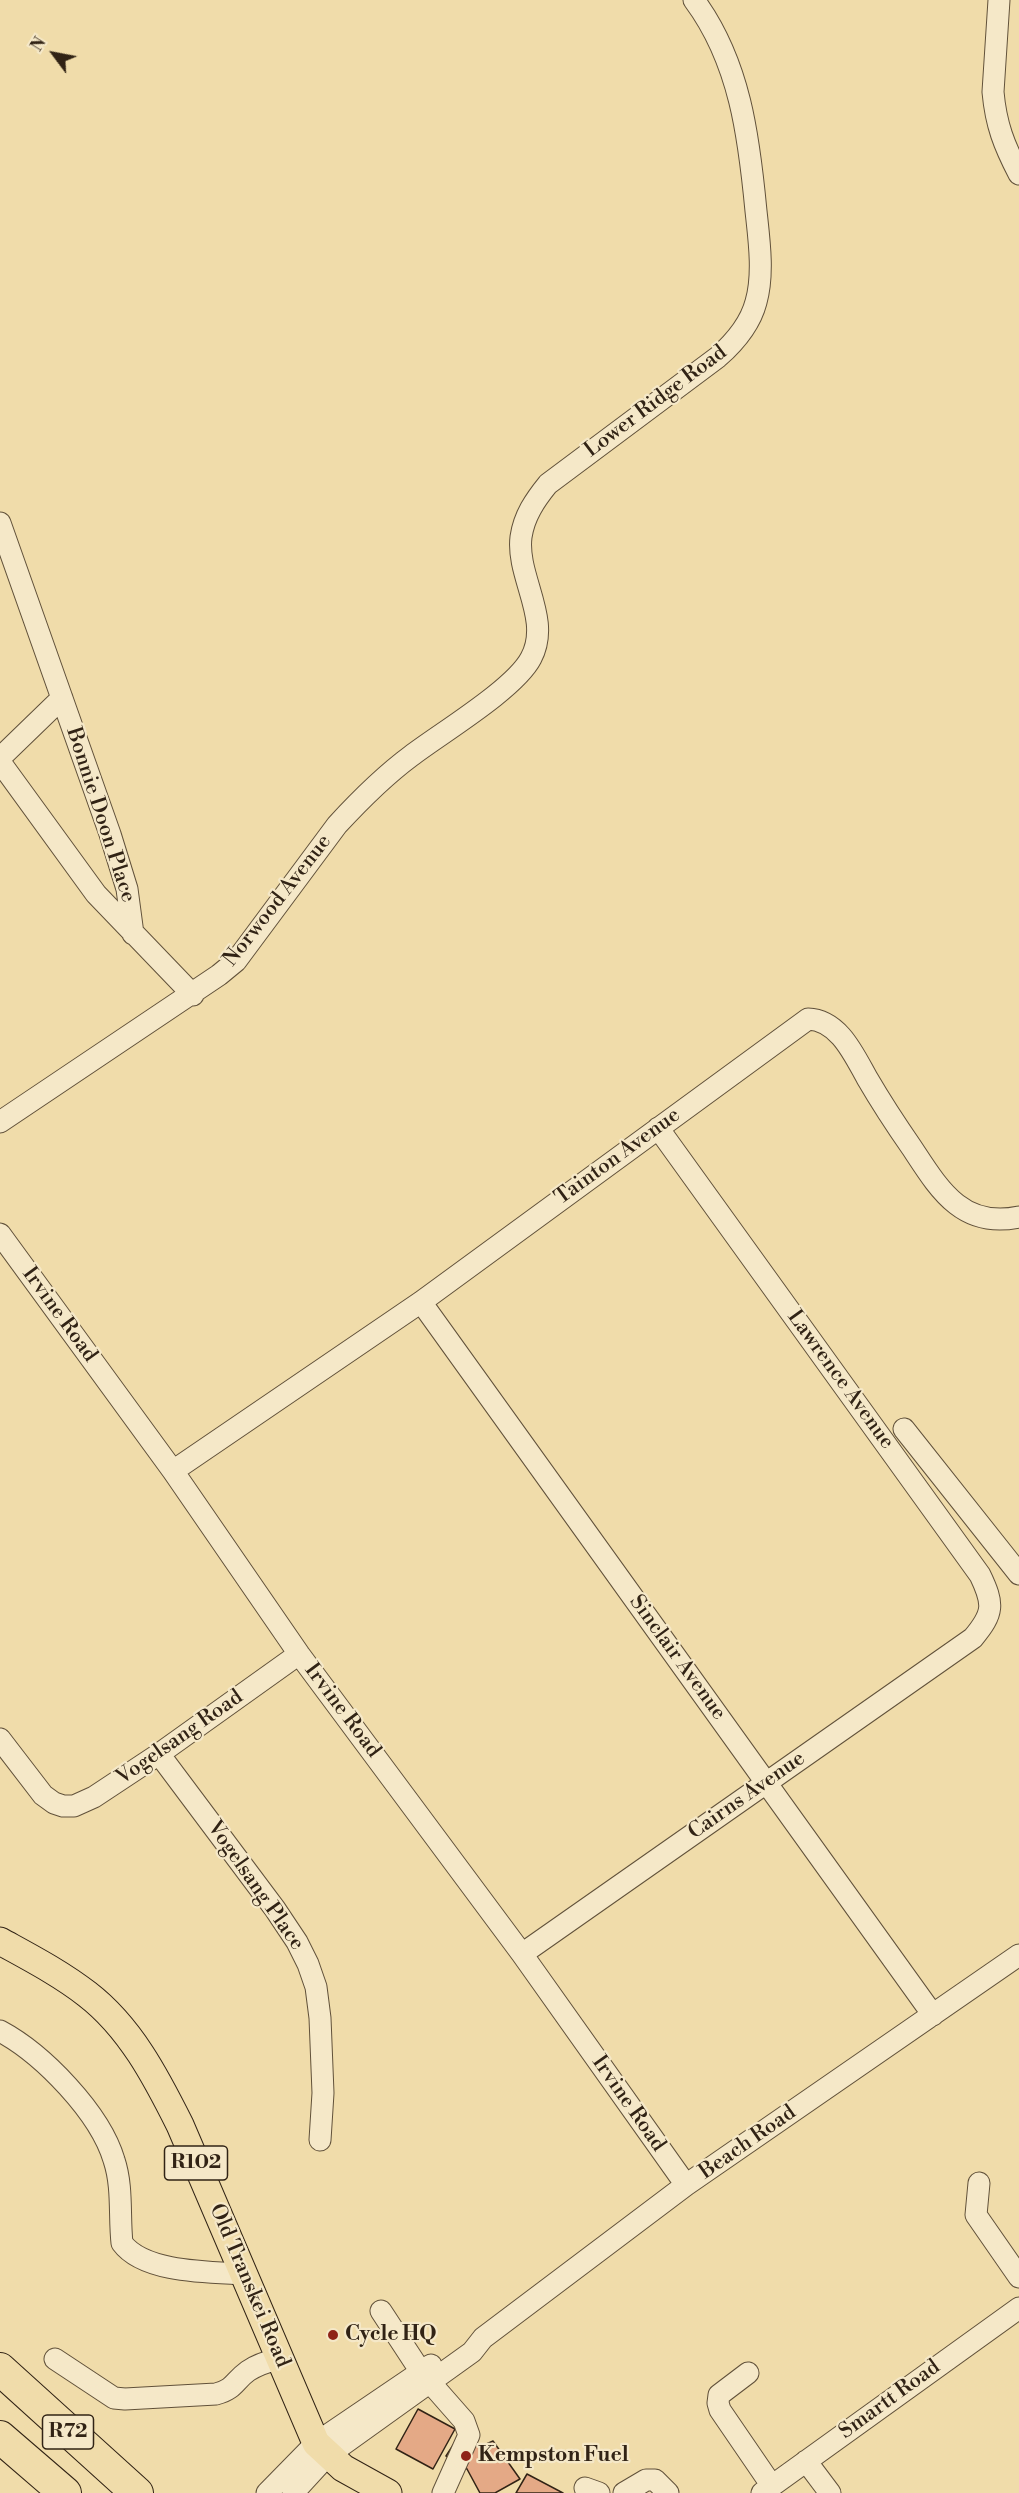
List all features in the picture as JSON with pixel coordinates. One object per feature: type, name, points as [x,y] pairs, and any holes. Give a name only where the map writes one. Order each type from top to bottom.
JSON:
[{"type":"highway","name":"R72","points":[[0,2369],[137,2493]]},
{"type":"highway","name":"R72","points":[[0,2437],[65,2493]]},
{"type":"main road","name":"Old Transkei Road","points":[[0,1941],[87,1994],[112,2017],[134,2043],[156,2077],[180,2125],[321,2449]]},
{"type":"main road","points":[[321,2449],[343,2468],[388,2493]]},
{"type":"street","name":"Lower Ridge Road","points":[[483,703],[513,681],[531,658],[535,648],[538,635],[537,621],[521,551],[521,537],[531,507],[548,484],[567,468],[730,346],[747,325],[757,300],[758,232],[746,128],[737,88],[718,39],[694,0]]},
{"type":"street","points":[[999,0],[994,105],[1004,144],[1019,174]]},
{"type":"street","name":"Bonnie Doon Place","points":[[0,523],[128,890],[133,934]]},
{"type":"street","name":"Bonnie Doon Place","points":[[0,758],[62,698]]},
{"type":"street","name":"Norwood Avenue","points":[[0,1122],[193,995],[236,961],[331,834],[354,807],[409,757],[483,703]]},
{"type":"street","name":"Bonnie Doon Place","points":[[0,762],[96,894],[193,995]]},
{"type":"street","name":"Tainton Avenue","points":[[173,1471],[421,1302],[798,1024],[808,1019],[819,1020],[842,1037],[889,1114],[946,1196],[956,1205],[984,1218],[994,1220],[1019,1217]]},
{"type":"street","name":"Lawrence Avenue","points":[[658,1128],[980,1575],[991,1603],[990,1614],[973,1638]]},
{"type":"street","name":"Irvine Road","points":[[0,1234],[173,1471],[299,1654],[522,1954],[686,2186]]},
{"type":"street","name":"Sinclair Avenue","points":[[421,1302],[933,2015]]},
{"type":"street","points":[[904,1429],[1019,1574]]},
{"type":"street","points":[[955,1540],[979,1521]]},
{"type":"street","name":"Cairns Avenue","points":[[522,1954],[765,1781],[973,1638]]},
{"type":"street","name":"Vogelsang Road","points":[[0,1739],[34,1784],[54,1803],[63,1806],[84,1803],[159,1754],[299,1654]]},
{"type":"street","name":"Vogelsang Place","points":[[159,1754],[275,1909],[297,1942],[308,1964],[316,1987],[320,2018],[323,2093],[320,2140]]},
{"type":"street","name":"Beach Road","points":[[321,2449],[425,2377],[472,2352],[483,2338],[686,2186],[1019,1956]]},
{"type":"street","points":[[0,2031],[19,2041],[51,2068],[84,2106],[100,2131],[114,2159],[118,2176],[122,2243],[128,2250],[153,2263],[244,2274]]},
{"type":"street","points":[[979,2183],[976,2215],[1019,2277]]},
{"type":"street","name":"Smartt Road","points":[[767,2489],[1019,2308]]},
{"type":"street","points":[[381,2311],[425,2377],[464,2421],[469,2435],[443,2493]]},
{"type":"street","points":[[55,2359],[114,2398],[125,2399],[216,2394],[233,2388],[246,2372],[261,2363],[280,2358]]},
{"type":"street","points":[[748,2373],[719,2395],[718,2403],[767,2489]]},
{"type":"street","points":[[267,2493],[321,2449]]},
{"type":"street","points":[[293,2493],[321,2449]]},
{"type":"street","points":[[806,2461],[830,2493]]},
{"type":"street","points":[[624,2493],[646,2481],[655,2480],[668,2493]]},
{"type":"building","points":[[418,2409],[455,2429],[433,2469],[396,2449]]},
{"type":"building","points":[[461,2433],[480,2447],[493,2441],[520,2479],[495,2493],[480,2493],[467,2469],[446,2456]]},
{"type":"building","points":[[527,2474],[563,2493],[516,2493]]},
{"type":"place","name":"Cycle HQ","points":[[333,2335]]},
{"type":"place","name":"Kempston Fuel","points":[[466,2456]]}]
